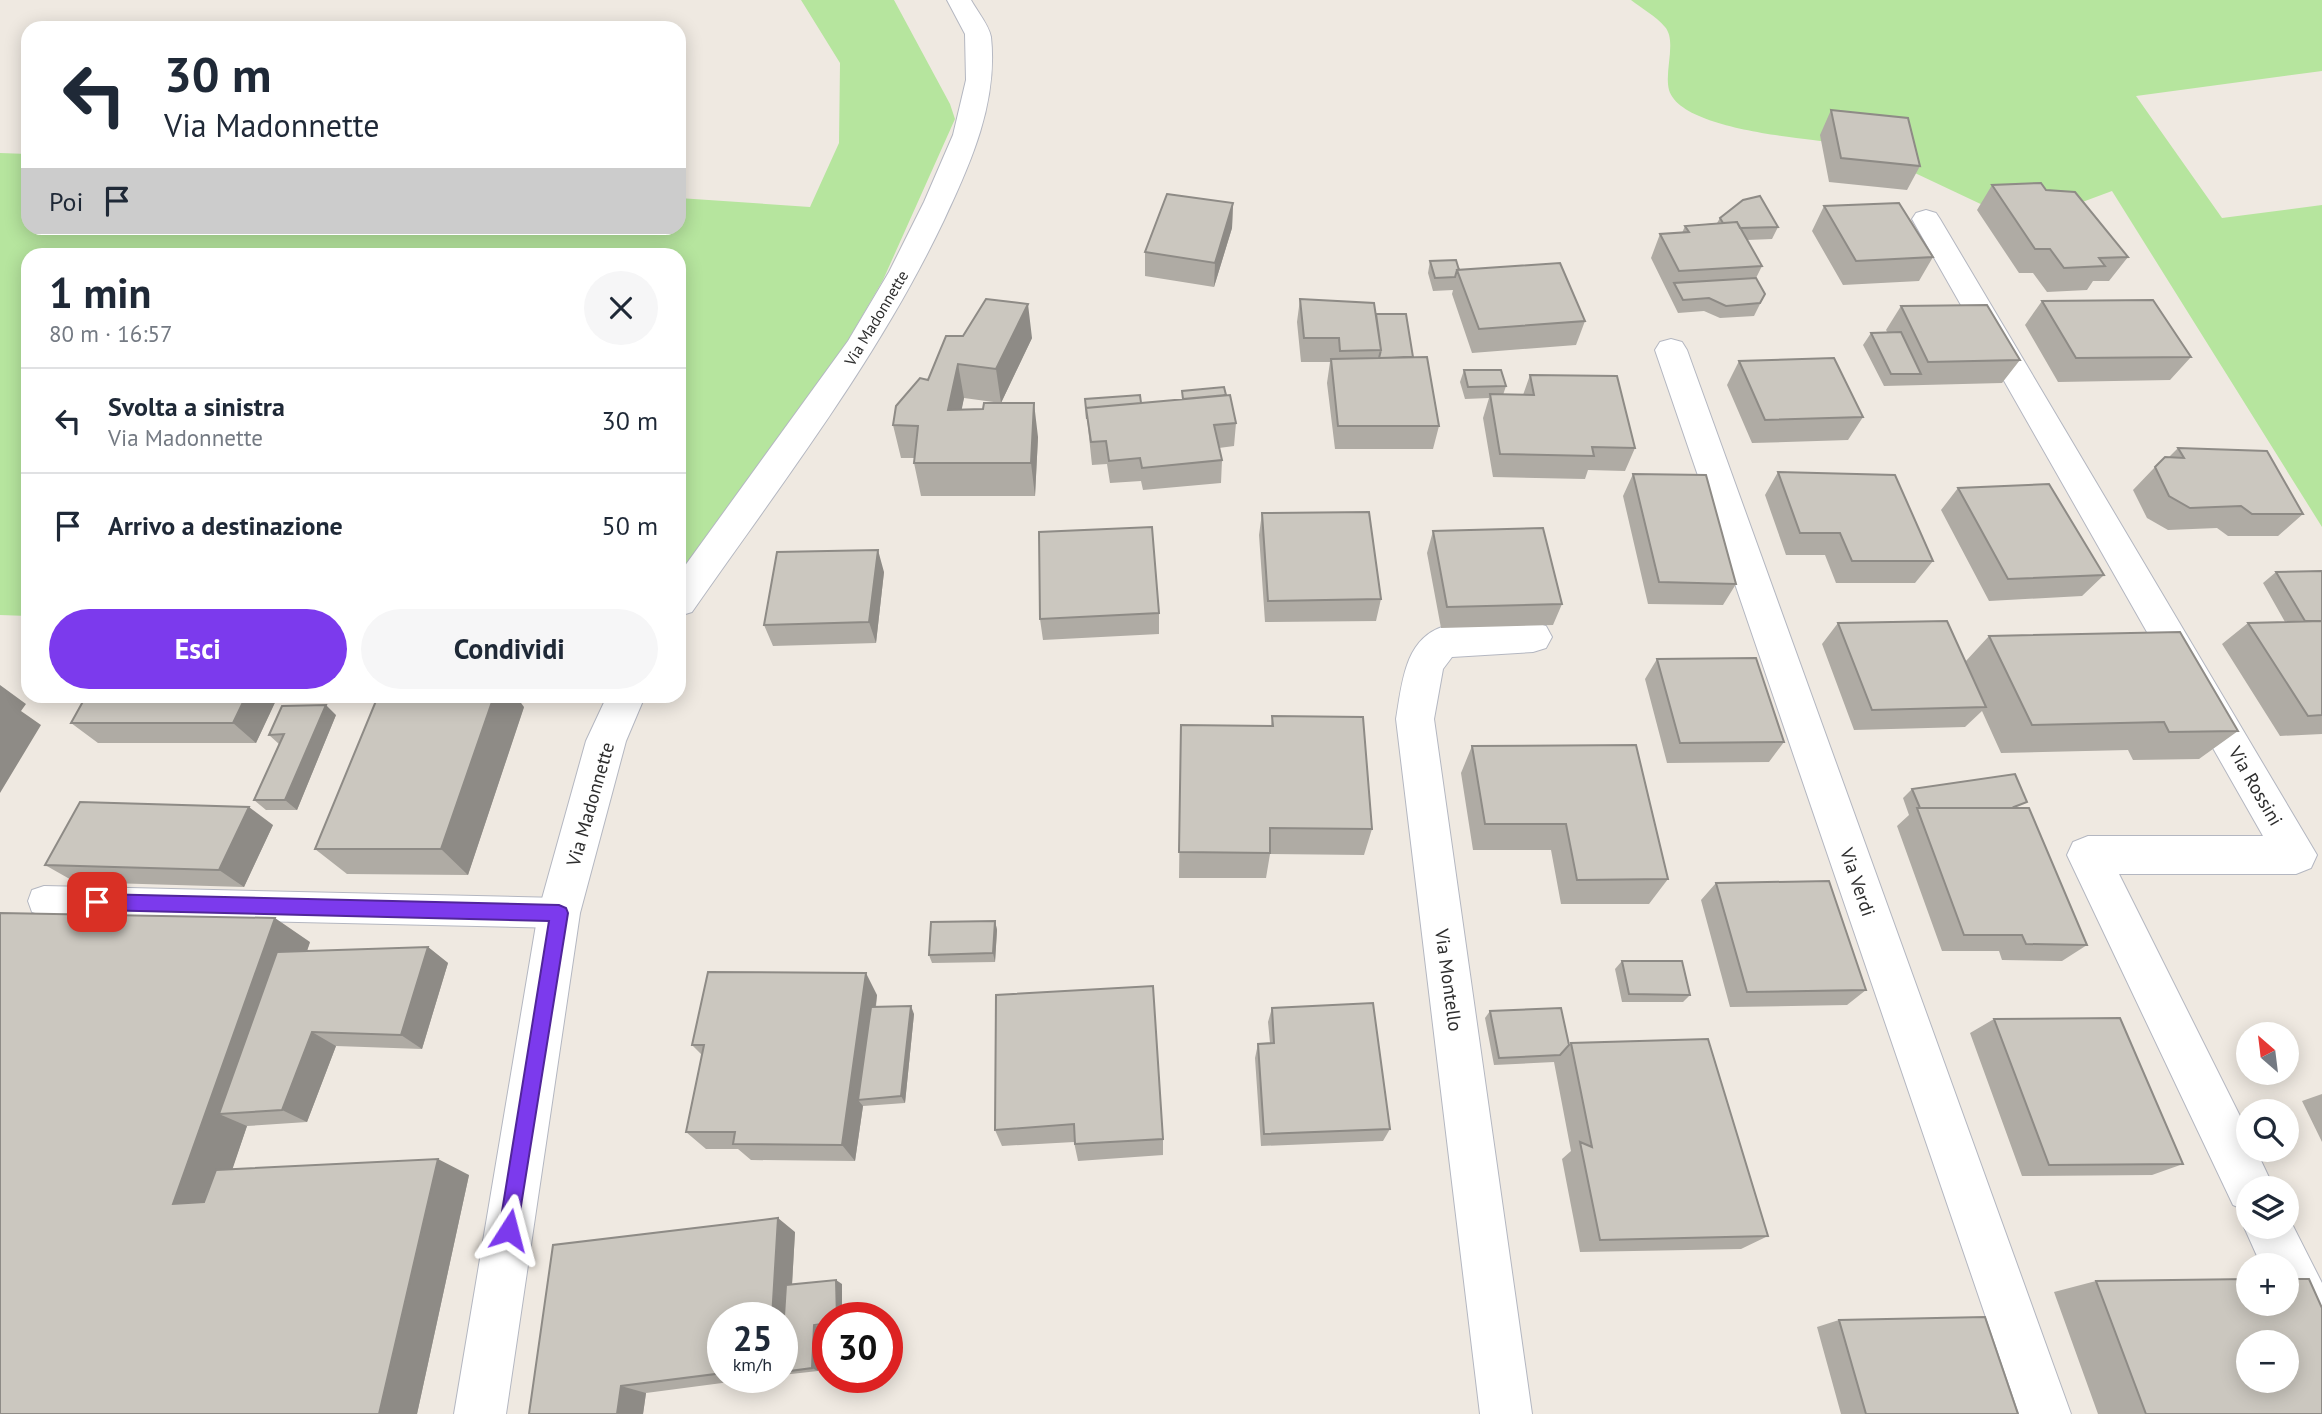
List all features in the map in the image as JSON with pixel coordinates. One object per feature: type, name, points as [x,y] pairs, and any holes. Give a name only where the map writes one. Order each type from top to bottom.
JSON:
[{"type":"street","name":"Via Madonnette","points":[[686,592],[860,348],[904,272],[938,202],[967,135],[979,80],[978,34],[959,0]]},
{"type":"street","name":"Via Rossini","points":[[1926,219],[2296,855],[2088,855],[2244,1176]]},
{"type":"street","name":"Via Verdi","points":[[1671,350],[2045,1414]]},
{"type":"street","name":"Via Montello","points":[[1506,1414],[1415,719],[1425,664],[1442,642],[1533,637]]},
{"type":"street","name":"Via Madonnette","points":[[480,1414],[559,913],[606,741],[623,703]]},
{"type":"street","points":[[2299,1290],[2322,1337]]},
{"type":"lane","points":[[44,901],[559,913]]},
{"type":"green space","points":[[801,0],[894,0],[950,104],[955,119],[883,280],[806,413],[686,571],[686,248],[21,248],[21,616],[0,615],[0,153],[21,154],[21,235],[686,235],[686,198],[810,207],[839,143],[840,63]]},
{"type":"green space","points":[[1631,0],[2322,0],[2322,71],[2136,96],[2222,218],[2322,205],[2322,527],[2112,191],[2023,224],[1845,140],[1838,143],[1772,135],[1719,123],[1696,114],[1678,104],[1669,90],[1670,40],[1665,27]]},
{"type":"building","points":[[1831,110],[1908,118],[1920,166],[1841,158]]},
{"type":"building","points":[[2041,183],[2046,190],[2075,192],[2128,257],[2099,258],[2105,266],[2064,268],[2050,249],[2035,249],[1992,185]]},
{"type":"building","points":[[1167,194],[1233,203],[1215,263],[1145,252]]},
{"type":"building","points":[[1760,196],[1778,227],[1740,228],[1737,222],[1723,223],[1720,218],[1743,200]]},
{"type":"building","points":[[1899,203],[1933,257],[1856,261],[1824,206]]},
{"type":"building","points":[[1737,222],[1762,266],[1679,271],[1660,234],[1689,232],[1685,226]]},
{"type":"building","points":[[1456,260],[1459,270],[1455,277],[1435,278],[1430,261]]},
{"type":"building","points":[[1560,263],[1585,321],[1479,329],[1457,270]]},
{"type":"building","points":[[1756,278],[1765,294],[1760,303],[1726,306],[1709,298],[1683,300],[1674,283]]},
{"type":"building","points":[[986,299],[1028,304],[996,369],[958,364],[948,410],[983,409],[984,403],[1034,403],[1031,463],[914,463],[918,426],[893,425],[896,406],[920,378],[928,380],[946,336],[963,336]]},
{"type":"building","points":[[1300,299],[1374,303],[1381,350],[1340,351],[1339,338],[1304,338]]},
{"type":"building","points":[[2153,300],[2191,357],[2076,358],[2042,301]]},
{"type":"building","points":[[1987,305],[2020,360],[1928,362],[1901,306]]},
{"type":"building","points":[[1376,314],[1406,314],[1413,357],[1379,358],[1381,350]]},
{"type":"building","points":[[1901,332],[1921,374],[1891,374],[1871,333]]},
{"type":"building","points":[[1427,357],[1439,426],[1338,426],[1331,359]]},
{"type":"building","points":[[1834,358],[1863,417],[1765,420],[1739,361]]},
{"type":"building","points":[[1464,370],[1501,370],[1506,386],[1468,387]]},
{"type":"building","points":[[1530,375],[1617,376],[1635,448],[1592,447],[1594,456],[1500,454],[1490,394],[1534,395]]},
{"type":"building","points":[[1224,387],[1226,395],[1183,399],[1182,391]]},
{"type":"building","points":[[1140,395],[1141,403],[1086,408],[1087,419],[1085,399]]},
{"type":"building","points":[[1230,395],[1236,423],[1214,425],[1222,460],[1142,468],[1140,458],[1109,461],[1106,441],[1091,442],[1086,408]]},
{"type":"building","points":[[2178,448],[2267,451],[2303,514],[2252,514],[2241,506],[2190,508],[2169,496],[2155,467],[2165,457],[2184,458]]},
{"type":"building","points":[[1778,472],[1895,475],[1933,561],[1852,561],[1840,533],[1800,533]]},
{"type":"building","points":[[1633,474],[1706,475],[1736,584],[1659,582]]},
{"type":"building","points":[[2049,484],[2104,575],[2008,579],[1958,488]]},
{"type":"building","points":[[1369,512],[1381,599],[1268,601],[1262,513]]},
{"type":"building","points":[[1152,527],[1159,613],[1040,619],[1039,532]]},
{"type":"building","points":[[1543,528],[1562,604],[1447,607],[1433,531]]},
{"type":"building","points":[[878,550],[869,622],[764,625],[777,552]]},
{"type":"building","points":[[2322,571],[2322,621],[2305,621],[2276,572]]},
{"type":"building","points":[[1947,621],[1986,707],[1872,710],[1838,623]]},
{"type":"building","points":[[2322,621],[2322,715],[2308,716],[2248,623]]},
{"type":"building","points":[[2180,632],[2238,731],[2169,732],[2164,722],[2032,725],[1989,636]]},
{"type":"building","points":[[1756,658],[1784,742],[1680,743],[1657,659]]},
{"type":"building","points":[[82,703],[243,703],[233,723],[71,723]]},
{"type":"building","points":[[375,703],[492,703],[441,849],[315,849]]},
{"type":"building","points":[[326,705],[285,800],[254,800],[284,734],[269,735],[282,706]]},
{"type":"building","points":[[1272,716],[1363,717],[1372,829],[1270,828],[1270,853],[1179,852],[1181,725],[1273,726]]},
{"type":"building","points":[[1636,745],[1668,879],[1577,880],[1566,824],[1485,824],[1472,746]]},
{"type":"building","points":[[2015,774],[2027,802],[2015,808],[1920,808],[1912,789]]},
{"type":"building","points":[[80,802],[249,807],[219,870],[45,865]]},
{"type":"building","points":[[1917,808],[2029,808],[2087,945],[2026,944],[2022,935],[1964,935]]},
{"type":"building","points":[[1829,881],[1866,990],[1747,992],[1716,883]]},
{"type":"building","points":[[0,913],[275,918],[173,1204],[204,1202],[216,1170],[438,1159],[379,1414],[0,1414]]},
{"type":"building","points":[[995,921],[993,953],[929,955],[931,922]]},
{"type":"building","points":[[428,947],[401,1035],[312,1032],[282,1110],[219,1114],[277,952]]},
{"type":"building","points":[[1622,961],[1682,961],[1690,995],[1629,994]]},
{"type":"building","points":[[708,972],[866,973],[842,1145],[733,1144],[735,1132],[686,1132],[704,1045],[692,1045]]},
{"type":"building","points":[[1153,986],[1163,1139],[1075,1144],[1074,1124],[995,1130],[996,995]]},
{"type":"building","points":[[1373,1003],[1390,1129],[1264,1134],[1258,1044],[1274,1043],[1272,1008]]},
{"type":"building","points":[[911,1006],[901,1096],[858,1100],[871,1007]]},
{"type":"building","points":[[1561,1008],[1569,1045],[1560,1055],[1499,1058],[1490,1011]]},
{"type":"building","points":[[2120,1018],[2183,1164],[2049,1165],[1994,1019]]},
{"type":"building","points":[[1708,1039],[1768,1236],[1600,1240],[1580,1142],[1592,1147],[1571,1043]]},
{"type":"building","points":[[778,1218],[773,1302],[707,1302],[707,1375],[621,1386],[617,1414],[529,1414],[553,1245]]},
{"type":"building","points":[[2236,1279],[2236,1316],[2299,1316],[2299,1279],[2309,1279],[2322,1308],[2322,1414],[2146,1414],[2096,1281]]},
{"type":"building","points":[[836,1280],[837,1302],[812,1302],[812,1368],[798,1370],[798,1302],[785,1302],[786,1285]]},
{"type":"building","points":[[1985,1317],[2018,1414],[1866,1414],[1839,1320]]},
{"type":"route","points":[[97,902],[559,913],[509,1230]]}]
